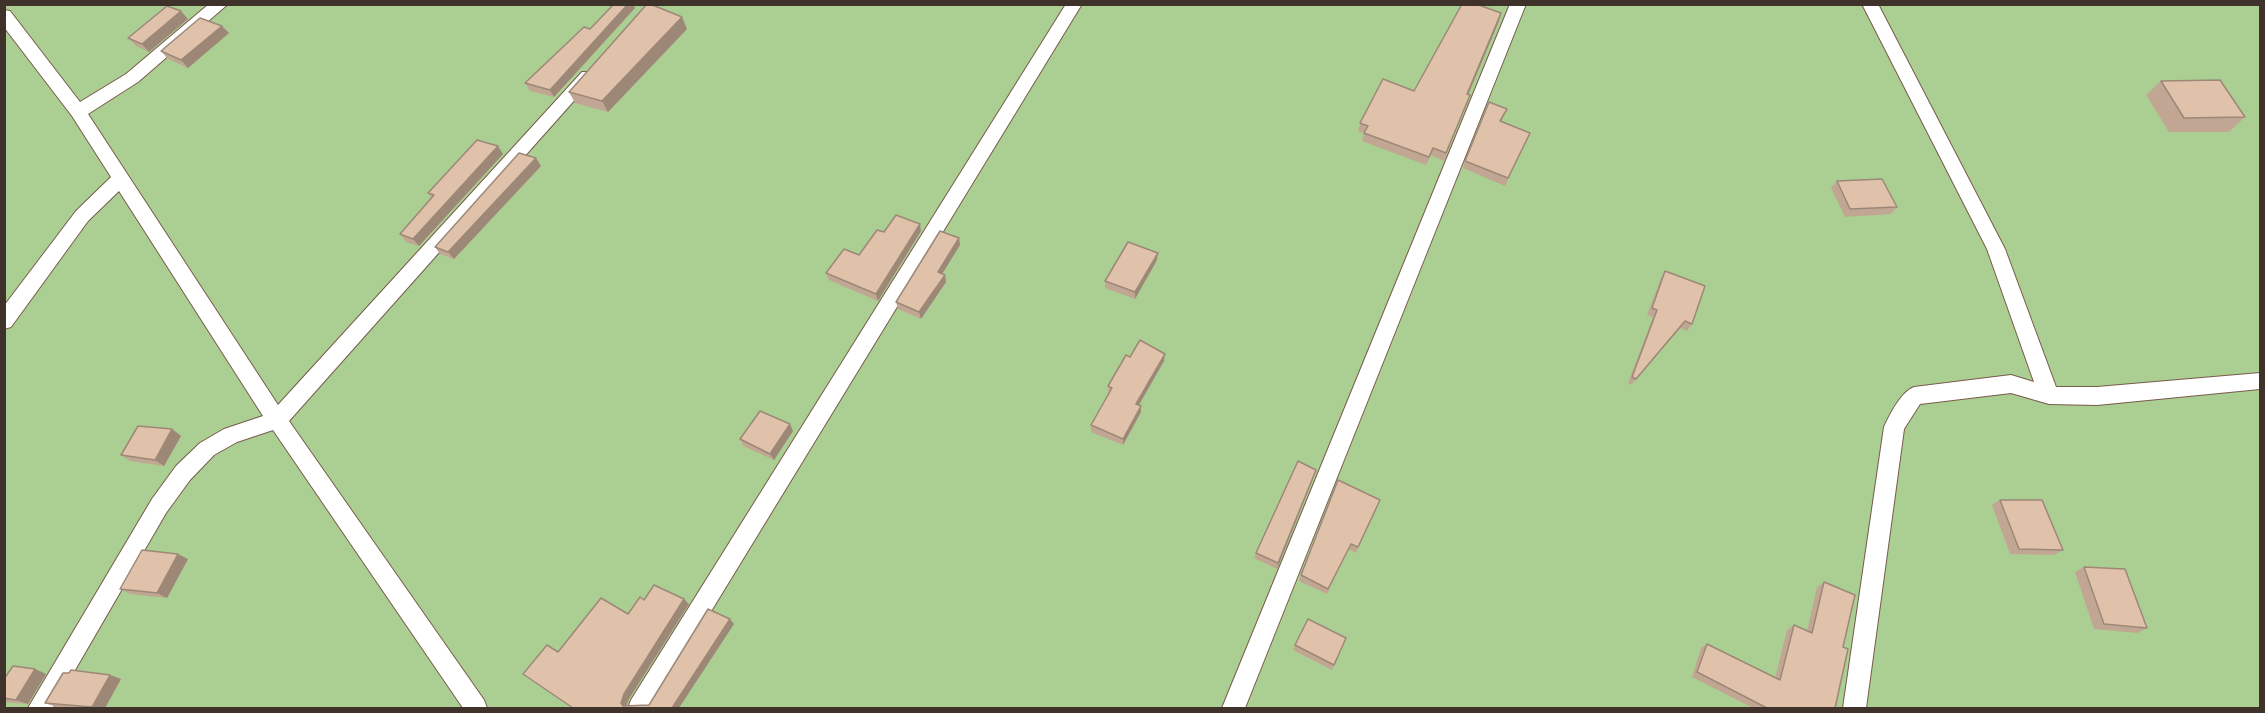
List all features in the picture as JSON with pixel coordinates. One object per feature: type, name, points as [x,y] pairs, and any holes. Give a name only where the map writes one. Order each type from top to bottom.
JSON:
[{"type":"lane","points":[[78,112],[132,78],[220,4]]},
{"type":"lane","points":[[639,708],[1074,4]]},
{"type":"lane","points":[[1233,708],[1518,4]]},
{"type":"lane","points":[[1870,4],[1996,249],[2049,395]]},
{"type":"lane","points":[[4,15],[78,112],[277,420],[476,708]]},
{"type":"lane","points":[[40,708],[159,506],[183,473],[207,449],[231,435],[277,420],[596,66]]},
{"type":"lane","points":[[4,321],[82,216],[120,179]]},
{"type":"lane","points":[[1854,708],[1894,427],[1914,396],[2011,384],[2049,395],[2097,396],[2260,381]]},
{"type":"green space","points":[[5,5],[2260,5],[2260,708],[5,708]]},
{"type":"building","points":[[614,4],[628,4],[550,90],[525,83],[584,27],[590,29]]},
{"type":"building","points":[[647,4],[682,17],[602,101],[569,92]]},
{"type":"building","points":[[1462,4],[1476,4],[1501,13],[1467,94],[1470,95],[1446,153],[1433,148],[1429,157],[1364,133],[1368,126],[1360,123],[1383,79],[1414,91]]},
{"type":"building","points":[[167,6],[181,11],[142,44],[128,38]]},
{"type":"building","points":[[200,18],[222,26],[181,60],[161,51]]},
{"type":"building","points":[[2220,80],[2245,117],[2184,118],[2161,81]]},
{"type":"building","points":[[1489,102],[1507,109],[1500,121],[1530,133],[1508,178],[1465,161]]},
{"type":"building","points":[[477,140],[498,146],[413,239],[400,234],[434,195],[428,193]]},
{"type":"building","points":[[519,153],[536,158],[448,252],[435,247]]},
{"type":"building","points":[[1882,179],[1897,207],[1850,209],[1837,181]]},
{"type":"building","points":[[896,215],[920,224],[876,294],[826,273],[844,249],[859,255],[877,230],[884,232]]},
{"type":"building","points":[[940,231],[959,238],[938,272],[945,275],[919,312],[896,302]]},
{"type":"building","points":[[1128,242],[1158,253],[1135,292],[1105,281]]},
{"type":"building","points":[[1665,271],[1705,286],[1692,324],[1685,321],[1636,379],[1632,377],[1657,310],[1652,308]]},
{"type":"building","points":[[1140,340],[1165,354],[1136,404],[1141,406],[1123,439],[1091,425],[1112,388],[1108,386],[1126,355],[1130,357]]},
{"type":"building","points":[[760,411],[790,424],[770,454],[740,439]]},
{"type":"building","points":[[138,426],[172,429],[155,460],[121,455]]},
{"type":"building","points":[[1298,461],[1316,470],[1278,563],[1256,553]]},
{"type":"building","points":[[1338,480],[1380,500],[1358,547],[1351,544],[1328,589],[1301,575]]},
{"type":"building","points":[[2000,500],[2042,500],[2063,550],[2019,549]]},
{"type":"building","points":[[142,550],[178,554],[157,593],[120,589]]},
{"type":"building","points":[[2084,567],[2125,569],[2147,628],[2104,624]]},
{"type":"building","points":[[1824,582],[1855,595],[1843,647],[1848,649],[1835,708],[1767,708],[1697,672],[1707,644],[1780,680],[1794,625],[1812,633]]},
{"type":"building","points":[[654,585],[684,599],[624,694],[621,703],[623,706],[649,705],[708,609],[730,619],[672,708],[573,708],[523,674],[547,645],[558,652],[601,598],[628,614],[640,597],[644,600]]},
{"type":"building","points":[[1308,619],[1346,638],[1334,665],[1295,645]]},
{"type":"building","points":[[13,666],[35,669],[16,700],[4,698],[4,679]]},
{"type":"building","points":[[71,670],[110,675],[92,707],[45,703],[63,673],[69,673]]}]
